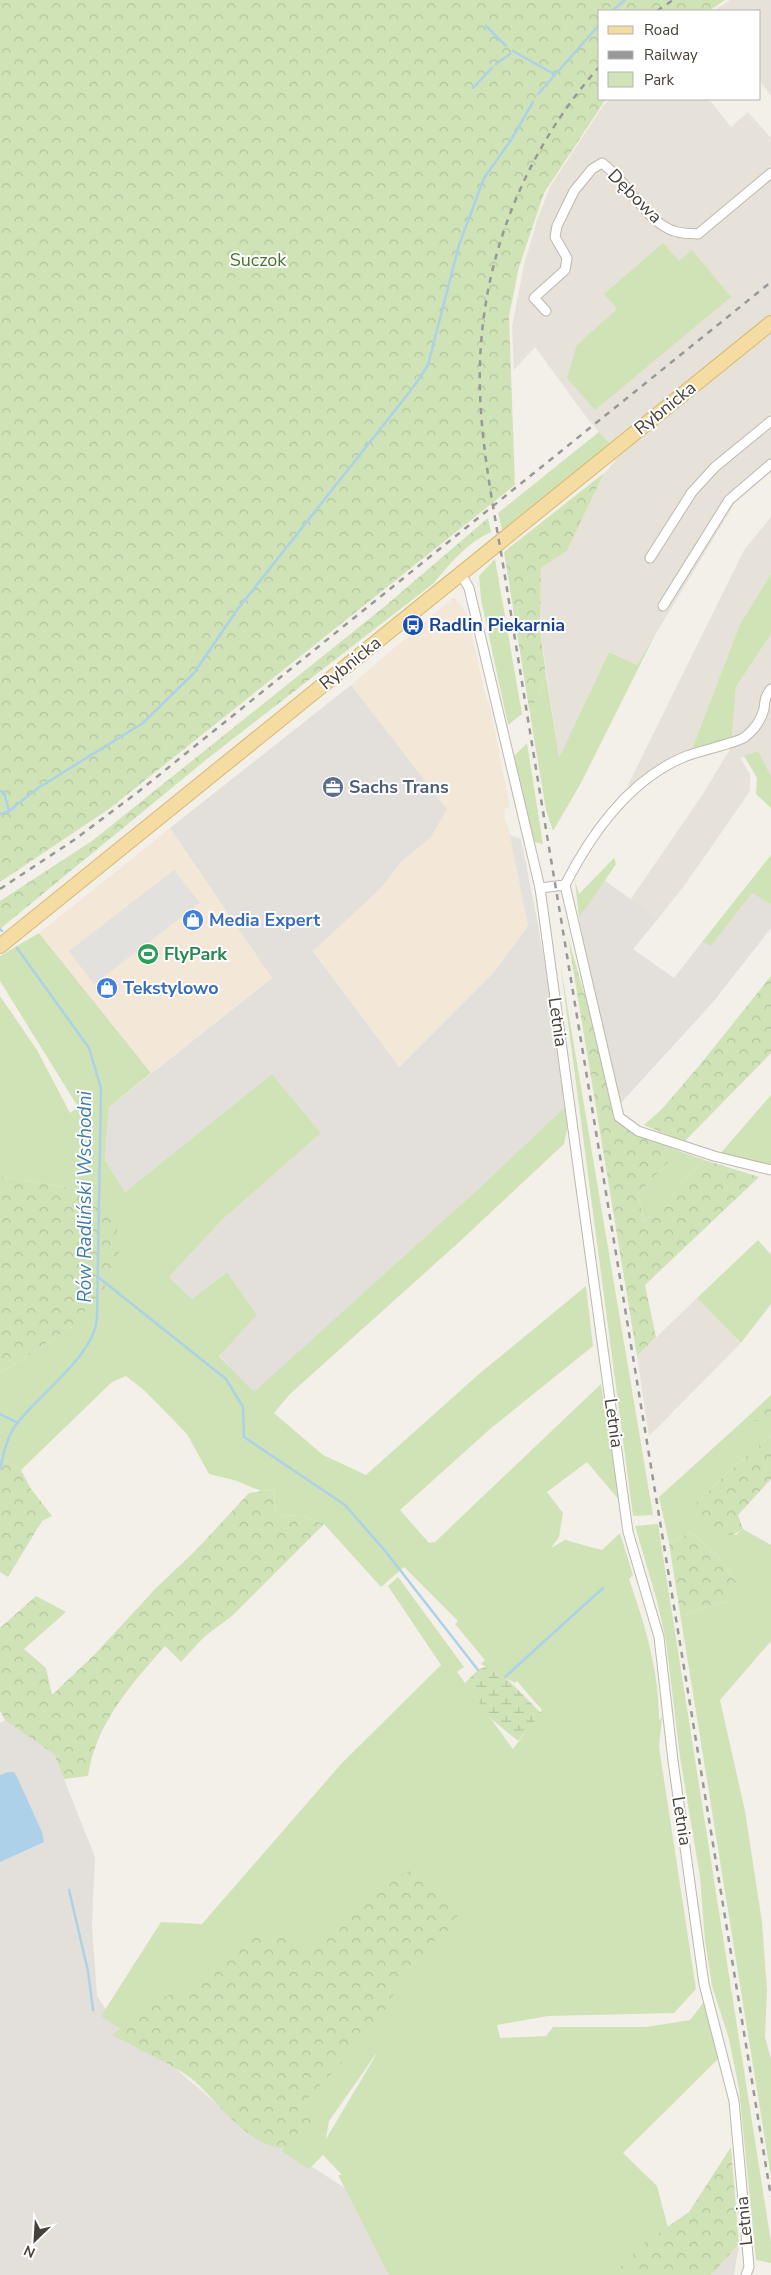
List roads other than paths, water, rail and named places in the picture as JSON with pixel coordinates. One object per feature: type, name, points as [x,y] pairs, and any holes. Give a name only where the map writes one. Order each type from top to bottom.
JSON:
[{"type":"main road","name":"Rybnicka","points":[[0,946],[771,323]]},
{"type":"street","name":"Dębowa","points":[[546,311],[534,298],[565,270],[567,258],[555,237],[557,226],[574,191],[592,169],[602,164],[612,170],[657,221],[665,226],[674,231],[698,234],[771,173]]},
{"type":"street","points":[[650,558],[692,492],[715,467],[771,421]]},
{"type":"street","points":[[663,606],[730,500],[771,464]]},
{"type":"street","name":"Letnia","points":[[461,574],[469,588],[540,888],[628,1532],[659,1637],[673,1761],[704,1984],[734,2101],[749,2267],[746,2275]]},
{"type":"street","points":[[540,888],[565,885],[573,868],[621,800],[660,768],[698,752],[744,739],[759,723],[766,694],[771,689]]},
{"type":"street","name":"Letnia","points":[[565,885],[619,1117],[638,1131],[714,1156],[771,1170]]},
{"type":"water","points":[[14,1772],[17,1777],[42,1832],[44,1842],[0,1862],[0,1775]]},
{"type":"waterway","points":[[613,10],[625,0]]},
{"type":"waterway","points":[[486,26],[506,46]]},
{"type":"waterway","points":[[538,94],[598,26]]},
{"type":"waterway","points":[[513,51],[554,74]]},
{"type":"waterway","points":[[496,64],[510,54]]},
{"type":"waterway","points":[[473,88],[492,68]]},
{"type":"waterway","points":[[0,814],[9,811],[38,788],[143,723],[194,673],[237,610],[415,385],[428,365],[459,245],[484,178],[511,140],[533,102]]},
{"type":"waterway","points":[[0,791],[4,792],[9,811]]},
{"type":"waterway","name":"Rów Radliński Wschodni","points":[[0,1469],[13,1429],[35,1403],[76,1361],[94,1332],[97,1317],[101,1088],[89,1048],[17,948]]},
{"type":"waterway","points":[[98,1277],[226,1379],[243,1407],[244,1437],[345,1505],[386,1552],[478,1670]]},
{"type":"waterway","name":"Rów Radliński Wschodni","points":[[0,1414],[18,1423]]},
{"type":"waterway","points":[[505,1677],[603,1588]]},
{"type":"waterway","points":[[69,1890],[88,1971],[93,2010]]},
{"type":"railway","points":[[658,10],[673,0]]},
{"type":"railway","points":[[598,68],[555,125],[536,157],[506,225],[495,260],[487,296],[482,333],[480,364],[482,427],[490,490],[771,2197]]},
{"type":"railway","points":[[0,889],[74,840],[138,792],[771,282]]},
{"type":"place","name":"Radlin Piekarnia","points":[[413,625]]},
{"type":"place","name":"Sachs Trans","points":[[333,787]]},
{"type":"place","name":"Media Expert","points":[[193,920]]},
{"type":"place","name":"FlyPark","points":[[148,954]]},
{"type":"place","name":"Tekstylowo","points":[[107,988]]},
{"type":"park label","name":"Suczok","points":[[258,260]]}]
